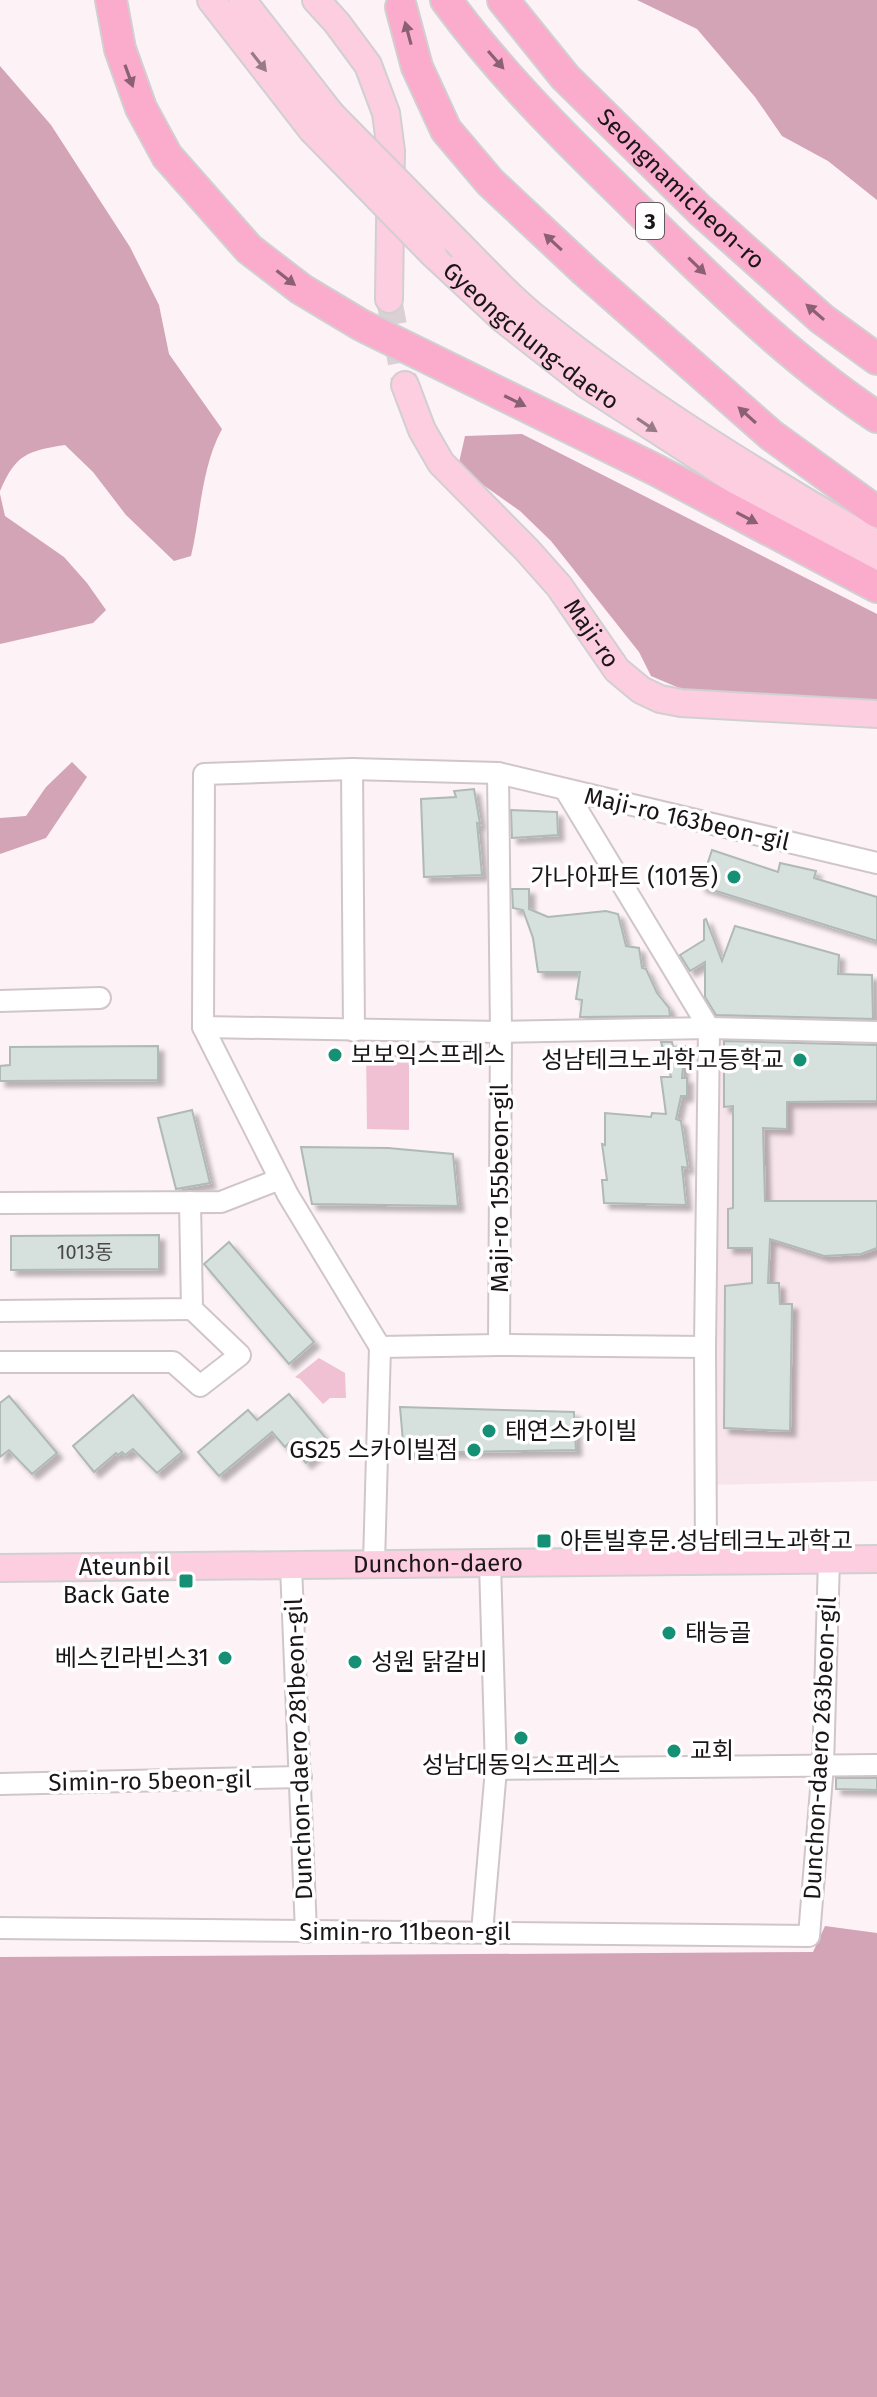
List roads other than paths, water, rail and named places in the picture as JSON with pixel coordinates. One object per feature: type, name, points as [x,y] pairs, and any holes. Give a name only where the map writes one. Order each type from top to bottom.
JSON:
[{"type":"highway","points":[[111,0],[120,49],[135,93],[167,156],[249,249],[301,289],[361,325],[656,470],[877,587]]},
{"type":"highway","name":"Seongnamicheon-ro","points":[[446,0],[558,131],[736,305],[844,395],[877,417]]},
{"type":"highway","name":"Seongnamicheon-ro","points":[[503,0],[565,77],[700,210],[822,319],[877,359]]},
{"type":"highway","points":[[401,7],[417,67],[446,130],[490,182],[585,271],[771,435],[877,512]]},
{"type":"main road","name":"Gyeongchung-daero","points":[[211,0],[321,122],[433,254],[503,319],[587,385],[877,572]]},
{"type":"main road","name":"Gyeongchung-daero","points":[[242,0],[321,122],[462,247],[534,317],[604,370],[769,481],[877,544]]},
{"type":"main road","points":[[316,0],[368,65],[386,113],[391,151],[389,299]]},
{"type":"main road","name":"Maji-ro","points":[[405,385],[422,430],[441,463],[538,562],[559,586],[617,670],[641,690],[660,699],[681,703],[877,714]]},
{"type":"main road","name":"Dunchon-daero","points":[[0,1568],[877,1559]]},
{"type":"street","name":"Maji-ro 163beon-gil","points":[[203,1027],[204,774],[352,769],[498,773],[877,863]]},
{"type":"street","points":[[352,769],[354,1031]]},
{"type":"street","points":[[498,773],[501,1032]]},
{"type":"street","points":[[566,791],[709,1028],[706,1560]]},
{"type":"street","points":[[0,1001],[100,998]]},
{"type":"street","points":[[374,1563],[380,1347],[280,1179],[203,1027],[354,1031],[709,1028],[877,1032]]},
{"type":"street","name":"Maji-ro 155beon-gil","points":[[499,1345],[501,1032]]},
{"type":"street","points":[[0,1203],[221,1202],[280,1179]]},
{"type":"street","points":[[190,1202],[192,1309]]},
{"type":"street","points":[[0,1311],[192,1309],[240,1355],[200,1386],[173,1362],[0,1362]]},
{"type":"street","points":[[380,1347],[705,1347]]},
{"type":"street","name":"Dunchon-daero 263beon-gil","points":[[809,1936],[823,1765],[829,1559]]},
{"type":"street","points":[[482,1932],[496,1769],[490,1563]]},
{"type":"street","name":"Dunchon-daero 281beon-gil","points":[[291,1566],[306,1932]]},
{"type":"street","points":[[496,1769],[877,1765]]},
{"type":"street","name":"Simin-ro 5beon-gil","points":[[0,1784],[301,1777]]},
{"type":"street","name":"Simin-ro 11beon-gil","points":[[0,1928],[809,1936]]},
{"type":"tunnel","points":[[389,299],[405,385]]},
{"type":"place","name":"가나아파트 (101동)","points":[[734,877]]},
{"type":"place","name":"보보익스프레스","points":[[335,1055]]},
{"type":"place","name":"성남테크노과학고등학교","points":[[800,1060]]},
{"type":"place","name":"태연스카이빌","points":[[489,1431]]},
{"type":"place","name":"GS25 스카이빌점","points":[[474,1450]]},
{"type":"place","name":"아튼빌후문.성남테크노과학고","points":[[544,1541]]},
{"type":"place","name":"Ateunbil Back Gate","points":[[186,1581]]},
{"type":"place","name":"태능골","points":[[669,1633]]},
{"type":"place","name":"베스킨라빈스31","points":[[225,1658]]},
{"type":"place","name":"성원 닭갈비","points":[[355,1662]]},
{"type":"place","name":"성남대동익스프레스","points":[[521,1738]]},
{"type":"place","name":"교회","points":[[674,1751]]}]
